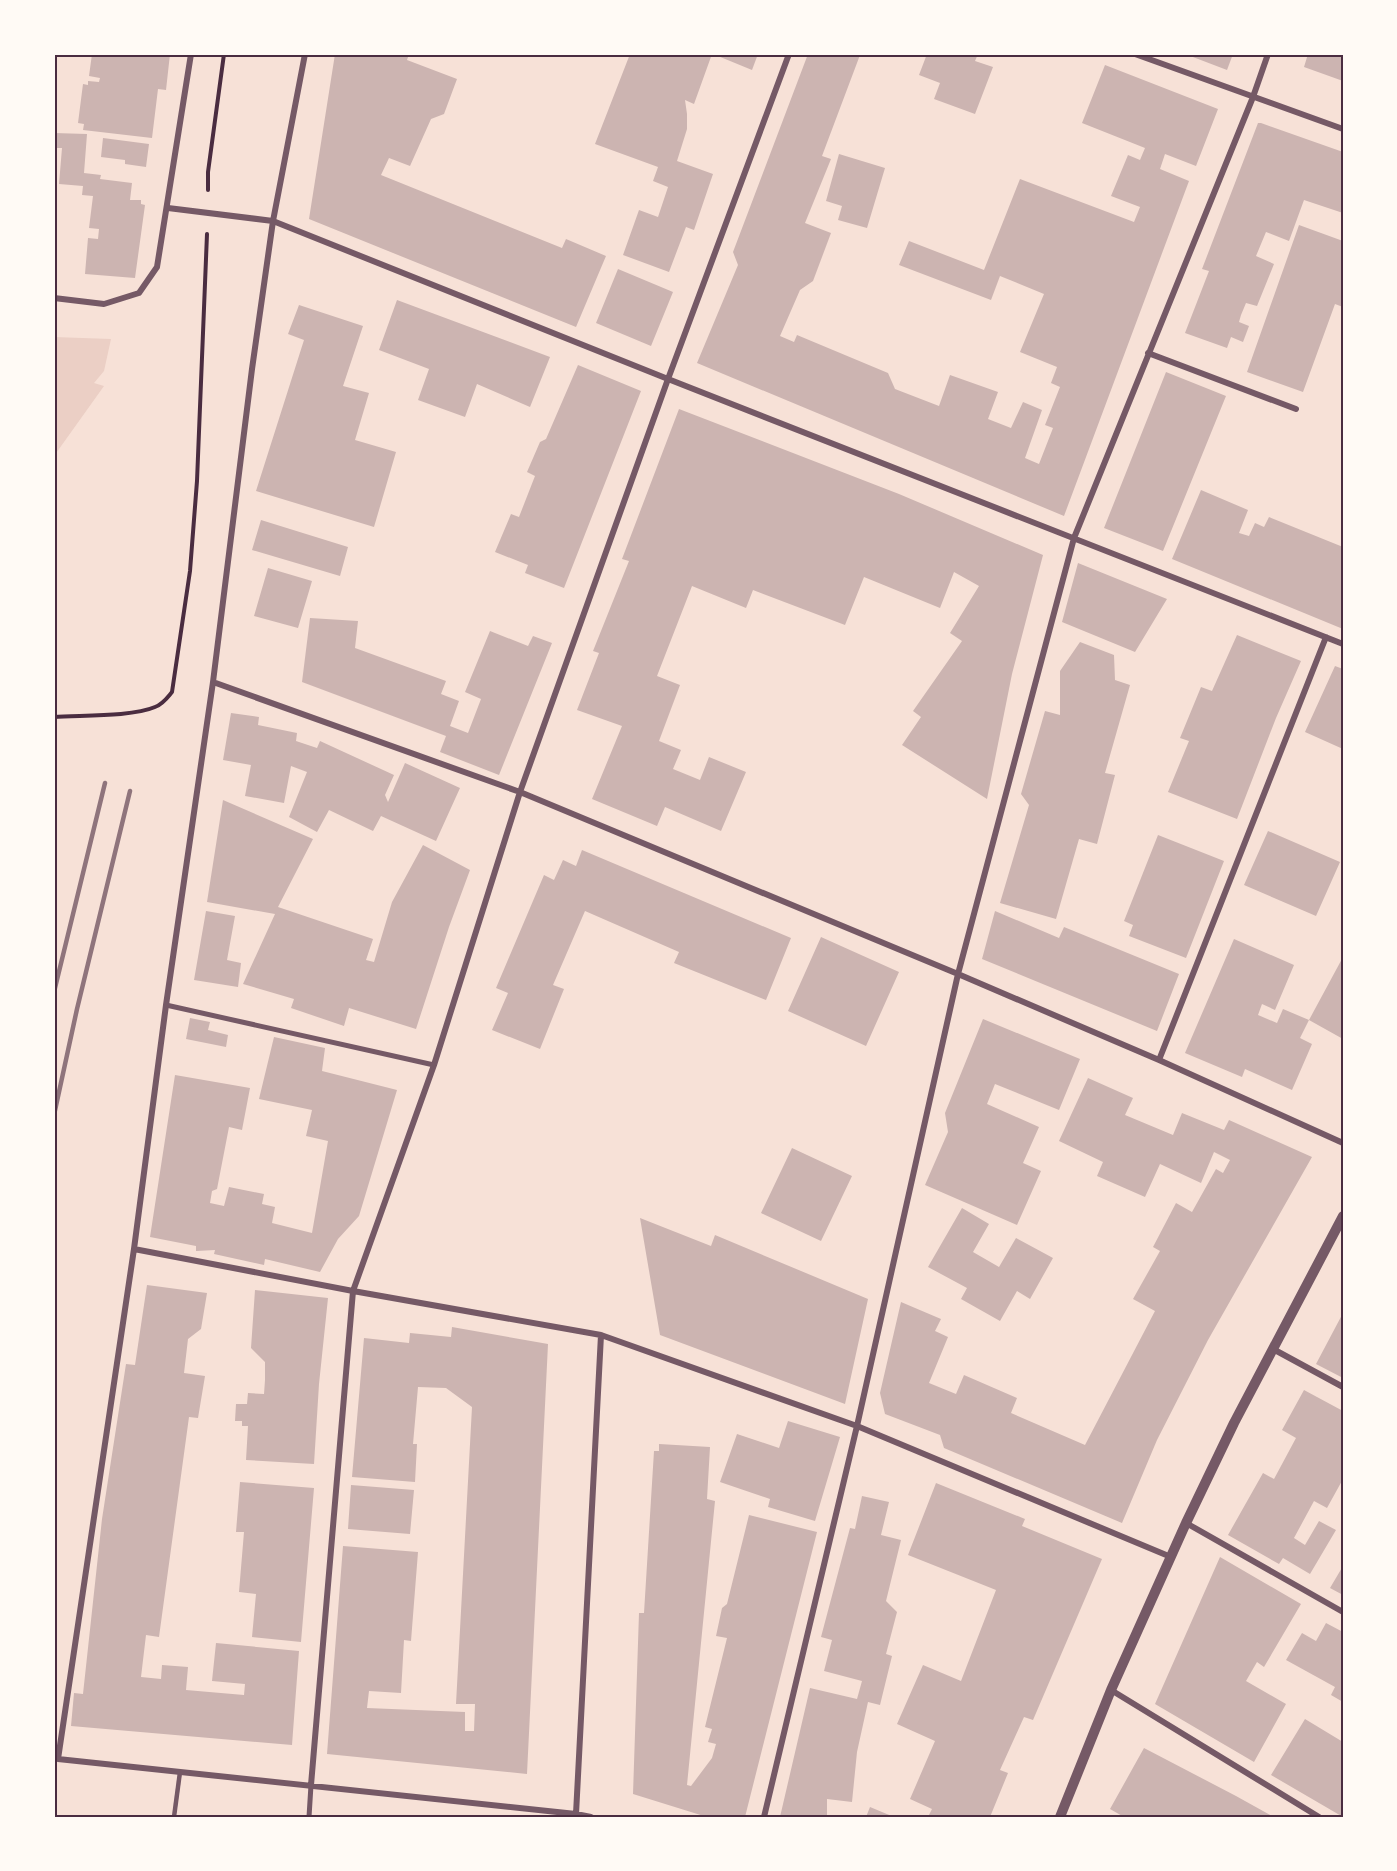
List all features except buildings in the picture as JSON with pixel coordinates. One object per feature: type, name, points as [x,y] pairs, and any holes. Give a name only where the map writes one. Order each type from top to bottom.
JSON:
[{"type":"street","points":[[54,298],[104,304],[139,293],[157,267],[191,54]]},
{"type":"street","points":[[305,54],[273,221],[250,381],[213,682],[166,1005],[134,1249],[56,1760],[311,1785],[591,1817]]},
{"type":"street","points":[[309,1817],[353,1291],[434,1065],[520,792],[668,379],[789,54]]},
{"type":"street","points":[[1135,54],[1343,129]]},
{"type":"street","points":[[764,1817],[857,1426],[958,974],[1074,538],[1253,97],[1268,54]]},
{"type":"street","points":[[168,208],[273,221],[1343,644]]},
{"type":"street","points":[[1148,353],[1296,409]]},
{"type":"street","points":[[1159,1060],[1326,637]]},
{"type":"street","points":[[213,682],[520,792],[958,974],[1159,1060],[1343,1143]]},
{"type":"street","points":[[166,1005],[434,1065]]},
{"type":"street","points":[[1060,1817],[1111,1690],[1186,1522],[1234,1423],[1343,1216]]},
{"type":"street","points":[[134,1249],[601,1335],[857,1426],[1171,1557]]},
{"type":"street","points":[[576,1814],[601,1335]]},
{"type":"street","points":[[1273,1349],[1343,1387]]},
{"type":"street","points":[[1186,1522],[1343,1612]]},
{"type":"street","points":[[1111,1690],[1319,1817]]},
{"type":"lane","points":[[174,1817],[180,1772]]},
{"type":"path","points":[[54,717],[136,712],[154,708],[165,702],[172,692],[190,571],[197,481],[208,172],[224,54]]},
{"type":"shaded area","points":[[54,337],[111,339],[104,371],[94,383],[104,386],[54,456]]},
{"type":"railway","points":[[54,992],[105,783]]},
{"type":"railway","points":[[54,1115],[77,1009],[130,791]]}]
